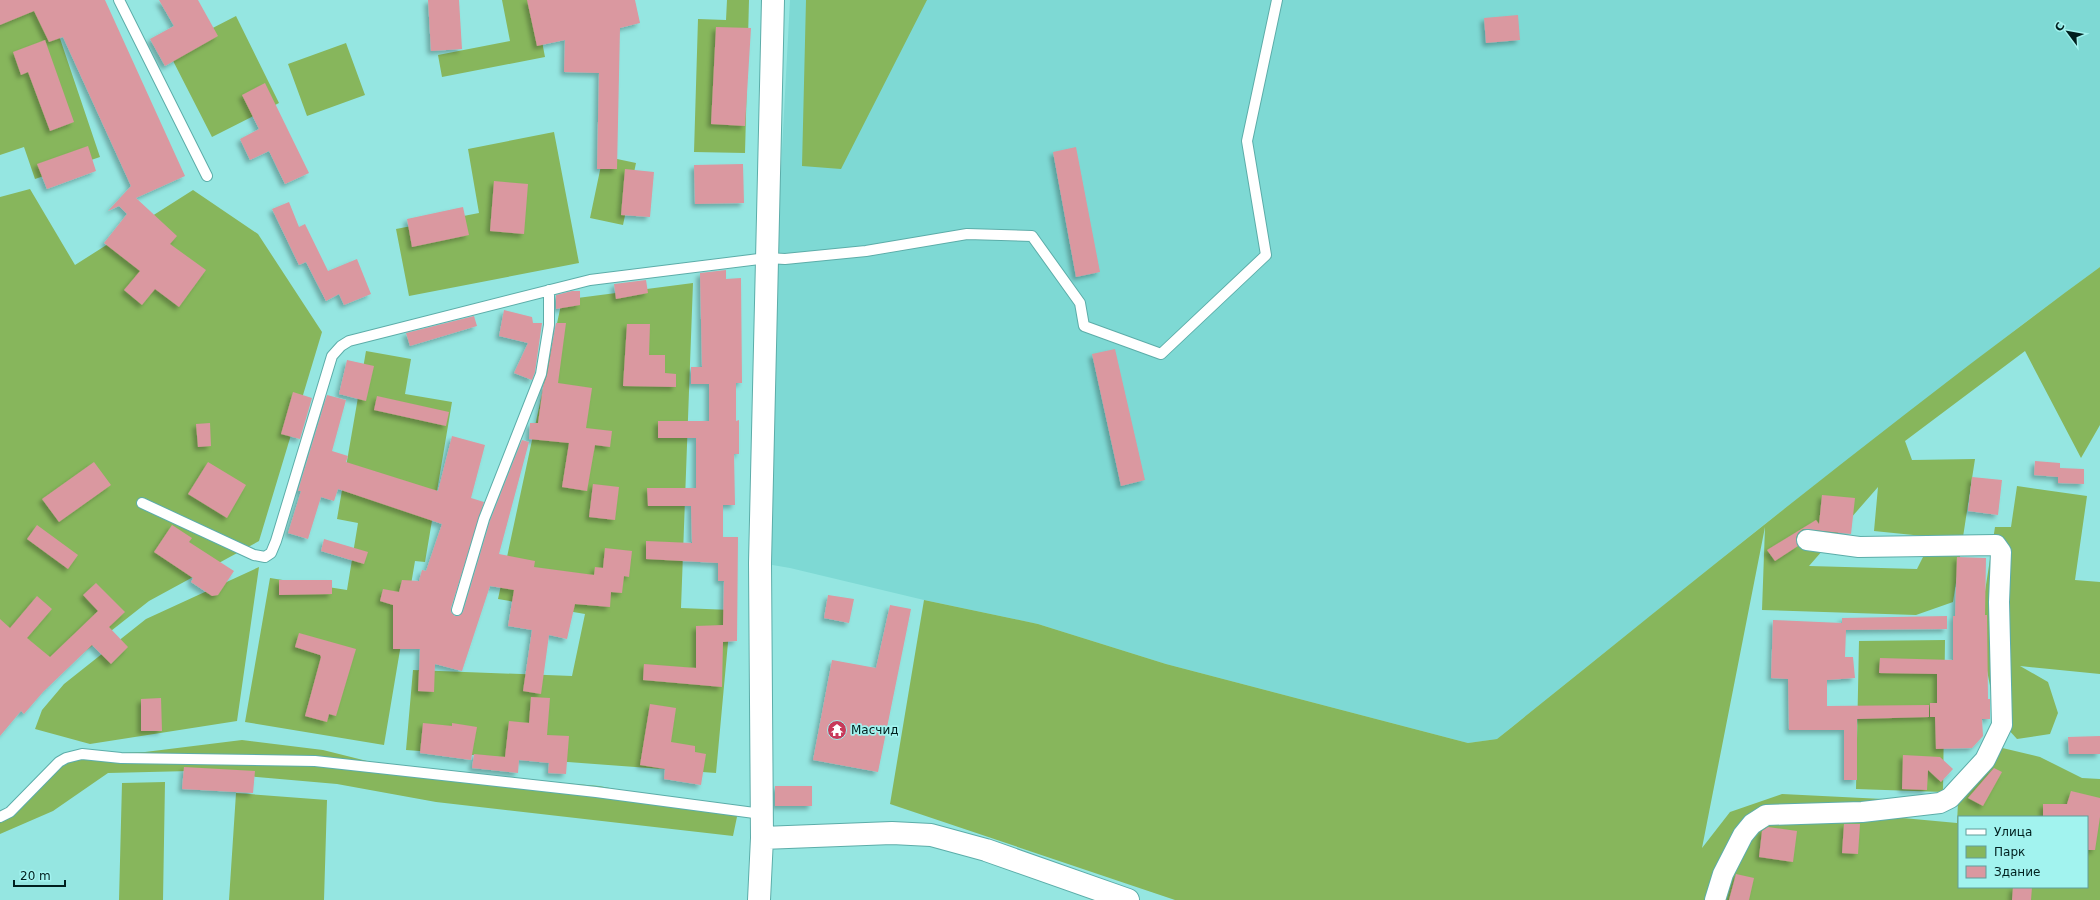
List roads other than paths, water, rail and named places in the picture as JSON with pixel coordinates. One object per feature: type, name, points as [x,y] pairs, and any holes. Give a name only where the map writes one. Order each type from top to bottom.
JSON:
[{"type":"street","points":[[759,900],[762,838],[760,563],[773,0]]},
{"type":"street","points":[[1715,900],[1723,874],[1743,835],[1752,824],[1766,815],[1862,812],[1940,802],[1950,798],[1985,760],[2002,725],[1999,602],[2001,552],[1999,547],[1996,545],[1973,544],[1859,547],[1807,540]]},
{"type":"street","points":[[762,838],[892,833],[931,835],[986,850],[1128,900]]},
{"type":"lane","points":[[119,0],[207,176]]},
{"type":"lane","points":[[142,503],[254,555],[266,557],[270,553],[276,541],[332,356],[341,346],[350,341],[590,280],[767,258],[785,259],[866,251],[967,234],[1032,236],[1080,303],[1084,326],[1161,354],[1266,255],[1247,141],[1277,0]]},
{"type":"lane","points":[[457,610],[484,519],[541,374],[549,325],[549,290]]},
{"type":"lane","points":[[0,817],[10,812],[59,762],[66,758],[82,754],[121,758],[315,761],[596,792],[762,814]]},
{"type":"place","name":"Масчид","points":[[837,730]]}]
